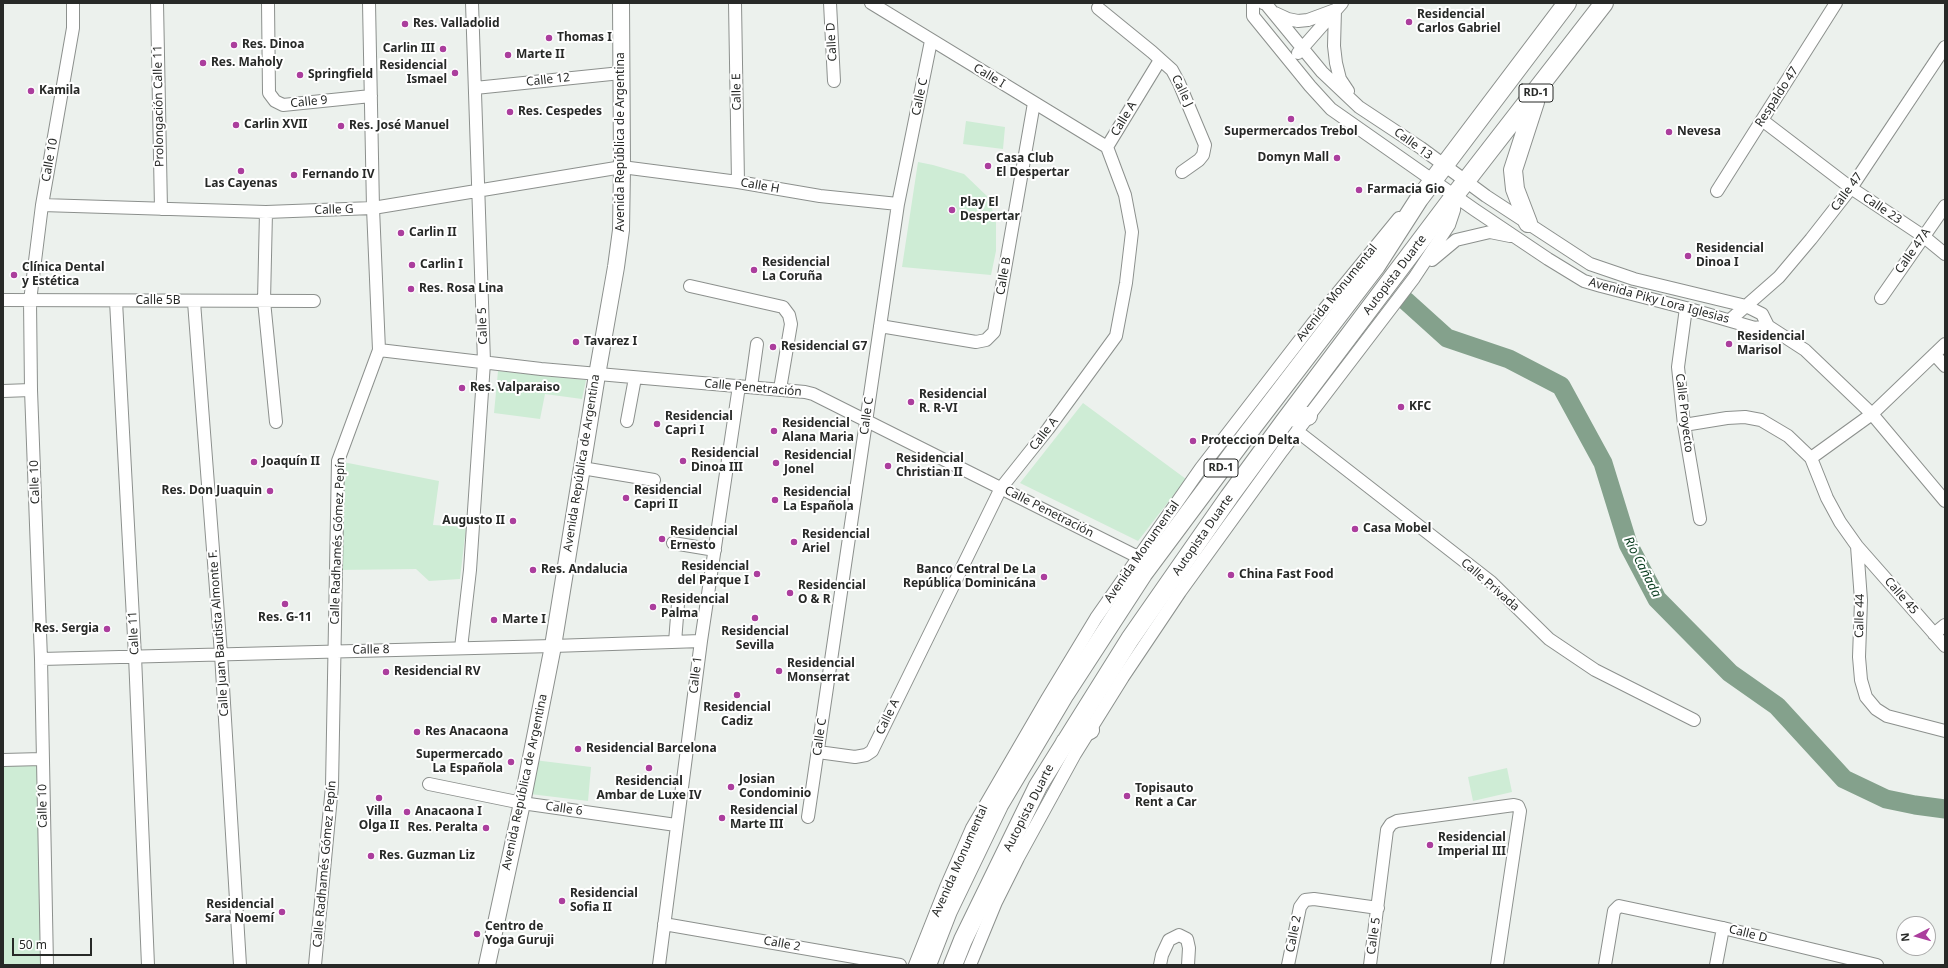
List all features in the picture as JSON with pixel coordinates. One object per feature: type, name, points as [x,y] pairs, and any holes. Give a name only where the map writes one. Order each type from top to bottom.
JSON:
[{"type":"highway","name":"Autopista Duarte","points":[[928,965],[948,911],[999,805],[1064,694],[1143,574],[1245,437],[1376,266],[1438,173],[1567,3]]},
{"type":"highway","name":"Autopista Duarte","points":[[953,965],[963,940],[1038,786],[1139,626],[1229,497],[1292,424],[1308,391],[1455,195],[1604,3]]},
{"type":"highway","points":[[1528,223],[1517,196],[1513,170],[1526,124],[1540,87]]},
{"type":"highway","points":[[1292,424],[1310,413],[1308,391]]},
{"type":"highway","points":[[1065,742],[1093,726],[1091,700]]},
{"type":"main road","name":"Avenida República de Argentina","points":[[487,965],[522,803],[553,646],[621,230],[621,3]]},
{"type":"street","name":"Calle 10","points":[[47,965],[41,659],[31,390],[30,301],[42,205],[73,28],[73,3]]},
{"type":"street","name":"Prolongación Calle 11","points":[[157,3],[161,209]]},
{"type":"street","name":"Calle 9","points":[[268,3],[269,93],[275,101],[283,105],[371,96]]},
{"type":"street","name":"Calle Radhamés Gómez Pepín","points":[[315,965],[332,786],[338,461],[378,350],[368,3]]},
{"type":"street","name":"Calle 5","points":[[461,648],[470,570],[484,362],[472,3]]},
{"type":"street","name":"Calle E","points":[[735,3],[738,182]]},
{"type":"street","name":"Calle D","points":[[830,3],[834,81]]},
{"type":"street","name":"Calle I","points":[[871,3],[931,41],[1108,147]]},
{"type":"street","points":[[1253,3],[1253,16],[1331,109],[1438,173]]},
{"type":"street","points":[[1263,3],[1266,4],[1273,12],[1322,72],[1359,107]]},
{"type":"street","name":"Respaldo 47","points":[[1717,191],[1836,3]]},
{"type":"street","points":[[1291,61],[1339,7]]},
{"type":"street","points":[[1273,12],[1288,19],[1308,20],[1339,7]]},
{"type":"street","points":[[1339,7],[1334,46],[1340,79],[1359,107]]},
{"type":"street","name":"Calle J","points":[[1098,8],[1138,39],[1172,70],[1179,83],[1205,145],[1203,155],[1199,160],[1182,172]]},
{"type":"street","name":"Calle C","points":[[808,817],[898,204],[931,41]]},
{"type":"street","name":"Calle 47","points":[[1730,320],[1779,277],[1811,240],[1851,188],[1945,47]]},
{"type":"street","name":"Calle A","points":[[818,752],[854,757],[866,755],[872,751],[1001,488],[1052,423],[1116,336],[1126,283],[1132,232],[1125,196],[1108,147],[1160,60]]},
{"type":"street","name":"Calle 12","points":[[475,88],[621,73]]},
{"type":"street","name":"Calle B","points":[[880,326],[976,342],[986,340],[994,332],[1034,103]]},
{"type":"street","name":"Calle 13","points":[[1359,107],[1421,148],[1438,173],[1467,181]]},
{"type":"street","name":"Calle 23","points":[[1762,120],[1851,188],[1923,236],[1945,254]]},
{"type":"street","name":"Calle G","points":[[42,205],[266,212],[373,208],[622,167]]},
{"type":"street","name":"Calle H","points":[[622,167],[738,182],[820,196],[898,204]]},
{"type":"street","name":"Avenida Piky Lora Iglesias","points":[[1438,173],[1455,195],[1515,237],[1584,281],[1755,328],[1768,326]]},
{"type":"street","name":"Avenida Monumental","points":[[915,965],[946,887],[984,805],[1092,625],[1201,468],[1313,323],[1416,197],[1438,173]]},
{"type":"street","name":"Avenida Piky Lora Iglesias","points":[[1467,181],[1486,196],[1590,264],[1607,271],[1746,306],[1762,314],[1768,326],[1805,350],[1872,414],[1945,500]]},
{"type":"street","points":[[1310,413],[1414,278],[1449,225],[1454,210],[1455,195]]},
{"type":"street","name":"Calle 47A","points":[[1881,298],[1945,206]]},
{"type":"street","points":[[266,212],[264,300],[276,422]]},
{"type":"street","points":[[1414,278],[1440,252],[1456,240],[1490,232],[1515,237]]},
{"type":"street","points":[[1548,259],[1558,243]]},
{"type":"street","points":[[690,286],[784,307],[791,324],[780,389]]},
{"type":"street","name":"Calle 5B","points":[[3,300],[194,302],[264,300],[314,301]]},
{"type":"street","name":"Calle 11","points":[[116,301],[135,656],[148,965]]},
{"type":"street","name":"Calle Juan Bautista Almonte F.","points":[[194,302],[221,654],[240,965]]},
{"type":"street","name":"Calle Proyecto","points":[[1686,308],[1678,368],[1684,425],[1700,519]]},
{"type":"street","name":"Calle 1","points":[[659,965],[676,826],[715,550],[745,387],[757,344]]},
{"type":"street","points":[[1811,458],[1872,414],[1945,344]]},
{"type":"street","name":"Calle Penetración","points":[[378,350],[635,378],[780,389],[813,394],[1138,557]]},
{"type":"street","points":[[1935,355],[1945,366]]},
{"type":"street","points":[[627,421],[635,378]]},
{"type":"street","points":[[3,391],[31,390]]},
{"type":"street","points":[[1684,425],[1727,418],[1745,417],[1761,420],[1788,436],[1811,458],[1827,498],[1840,522],[1857,546]]},
{"type":"street","points":[[970,965],[996,902],[1018,858],[1050,799],[1093,726],[1292,424]]},
{"type":"street","name":"Calle Privada","points":[[1292,424],[1491,582],[1550,640],[1595,670],[1694,720]]},
{"type":"street","points":[[582,468],[654,480]]},
{"type":"street","points":[[673,543],[715,550]]},
{"type":"street","name":"Calle 45","points":[[1857,546],[1945,646]]},
{"type":"street","name":"Calle 44","points":[[1857,546],[1861,600],[1858,657],[1861,680],[1866,697],[1876,709],[1887,716],[1945,731]]},
{"type":"street","points":[[675,642],[678,604]]},
{"type":"street","points":[[1934,634],[1945,625]]},
{"type":"street","name":"Calle 8","points":[[41,659],[701,641]]},
{"type":"street","points":[[3,760],[42,759]]},
{"type":"street","name":"Calle 6","points":[[429,784],[522,803],[676,826]]},
{"type":"street","name":"Calle 5","points":[[1370,965],[1387,830],[1391,824],[1398,821],[1508,805],[1518,806],[1520,811],[1497,965]]},
{"type":"street","name":"Calle 2","points":[[1288,965],[1302,903],[1314,899],[1378,908]]},
{"type":"street","name":"Calle D","points":[[1604,965],[1614,911],[1619,906],[1723,928],[1877,965]]},
{"type":"street","name":"Calle 2","points":[[664,924],[900,965]]},
{"type":"street","points":[[1716,965],[1723,928]]},
{"type":"street","points":[[1160,965],[1162,955],[1170,940],[1179,935],[1187,939],[1189,948],[1188,965]]},
{"type":"green space","points":[[966,121],[1005,127],[1003,149],[963,144]]},
{"type":"green space","name":"Play El Despertar","points":[[918,162],[964,174],[989,198],[996,223],[996,251],[991,275],[902,267]]},
{"type":"green space","points":[[498,371],[586,380],[582,399],[545,394],[540,419],[494,413]]},
{"type":"green space","points":[[1083,403],[1186,479],[1138,541],[1020,483]]},
{"type":"green space","points":[[338,461],[439,481],[433,525],[466,527],[460,579],[429,581],[416,569],[337,570]]},
{"type":"green space","points":[[42,759],[47,965],[3,965],[3,760]]},
{"type":"green space","points":[[534,760],[591,767],[588,801],[530,794]]},
{"type":"green space","points":[[1507,768],[1512,792],[1473,801],[1468,777]]},
{"type":"waterway","name":"Río Cañada","points":[[1406,301],[1447,338],[1509,359],[1561,386],[1603,463],[1628,544],[1657,599],[1730,673],[1777,706],[1844,779],[1886,799],[1945,809]]},
{"type":"place","name":"Residencial Carlos Gabriel","points":[[1409,22]]},
{"type":"place","name":"Res. Valladolid","points":[[405,24]]},
{"type":"place","name":"Thomas I","points":[[549,38]]},
{"type":"place","name":"Res. Dinoa","points":[[234,45]]},
{"type":"place","name":"Carlin III","points":[[443,49]]},
{"type":"place","name":"Marte II","points":[[508,55]]},
{"type":"place","name":"Res. Maholy","points":[[203,63]]},
{"type":"place","name":"Residencial Ismael","points":[[455,73]]},
{"type":"place","name":"Springfield","points":[[300,75]]},
{"type":"place","name":"Kamila","points":[[31,91]]},
{"type":"place","name":"Res. Cespedes","points":[[510,112]]},
{"type":"place","name":"Supermercados Trebol","points":[[1291,119]]},
{"type":"place","name":"Carlin XVII","points":[[236,125]]},
{"type":"place","name":"Res. José Manuel","points":[[341,126]]},
{"type":"place","name":"Nevesa","points":[[1669,132]]},
{"type":"place","name":"Domyn Mall","points":[[1337,158]]},
{"type":"place","name":"Casa Club El Despertar","points":[[988,166]]},
{"type":"place","name":"Las Cayenas","points":[[241,171]]},
{"type":"place","name":"Fernando IV","points":[[294,175]]},
{"type":"place","name":"Farmacia Gio","points":[[1359,190]]},
{"type":"place","name":"Play El Despertar","points":[[952,210]]},
{"type":"place","name":"Carlin II","points":[[401,233]]},
{"type":"place","name":"Residencial Dinoa I","points":[[1688,256]]},
{"type":"place","name":"Carlin I","points":[[412,265]]},
{"type":"place","name":"Residencial La Coruña","points":[[754,270]]},
{"type":"place","name":"Clínica Dental y Estética","points":[[14,275]]},
{"type":"place","name":"Res. Rosa Lina","points":[[411,289]]},
{"type":"place","name":"Tavarez I","points":[[576,342]]},
{"type":"place","name":"Residencial Marisol","points":[[1729,344]]},
{"type":"place","name":"Residencial G7","points":[[773,347]]},
{"type":"place","name":"Res. Valparaiso","points":[[462,388]]},
{"type":"place","name":"Residencial R. R-VI","points":[[911,402]]},
{"type":"place","name":"KFC","points":[[1401,407]]},
{"type":"place","name":"Residencial Capri I","points":[[657,424]]},
{"type":"place","name":"Residencial Alana Maria","points":[[774,431]]},
{"type":"place","name":"Proteccion Delta","points":[[1193,441]]},
{"type":"place","name":"Residencial Dinoa III","points":[[683,461]]},
{"type":"place","name":"Joaquín II","points":[[254,462]]},
{"type":"place","name":"Residencial Jonel","points":[[776,463]]},
{"type":"place","name":"Residencial Christian II","points":[[888,466]]},
{"type":"place","name":"Res. Don Juaquin","points":[[270,491]]},
{"type":"place","name":"Residencial Capri II","points":[[626,498]]},
{"type":"place","name":"Residencial La Española","points":[[775,500]]},
{"type":"place","name":"Augusto II","points":[[513,521]]},
{"type":"place","name":"Casa Mobel","points":[[1355,529]]},
{"type":"place","name":"Residencial Ernesto","points":[[662,539]]},
{"type":"place","name":"Residencial Ariel","points":[[794,542]]},
{"type":"place","name":"Res. Andalucia","points":[[533,570]]},
{"type":"place","name":"Residencial del Parque I","points":[[757,574]]},
{"type":"place","name":"China Fast Food","points":[[1231,575]]},
{"type":"place","name":"Banco Central De La República Dominicána","points":[[1044,577]]},
{"type":"place","name":"Residencial O & R","points":[[790,593]]},
{"type":"place","name":"Res. G-11","points":[[285,604]]},
{"type":"place","name":"Residencial Palma","points":[[653,607]]},
{"type":"place","name":"Residencial Sevilla","points":[[755,618]]},
{"type":"place","name":"Marte I","points":[[494,620]]},
{"type":"place","name":"Res. Sergia","points":[[107,629]]},
{"type":"place","name":"Residencial Monserrat","points":[[779,671]]},
{"type":"place","name":"Residencial RV","points":[[386,672]]},
{"type":"place","name":"Residencial Cadiz","points":[[737,695]]},
{"type":"place","name":"Res Anacaona","points":[[417,732]]},
{"type":"place","name":"Residencial Barcelona","points":[[578,749]]},
{"type":"place","name":"Supermercado La Española","points":[[511,762]]},
{"type":"place","name":"Residencial Ambar de Luxe IV","points":[[649,768]]},
{"type":"place","name":"Josian Condominio","points":[[731,787]]},
{"type":"place","name":"Topisauto Rent a Car","points":[[1127,796]]},
{"type":"place","name":"Villa Olga II","points":[[379,798]]},
{"type":"place","name":"Anacaona I","points":[[407,812]]},
{"type":"place","name":"Residencial Marte III","points":[[722,818]]},
{"type":"place","name":"Res. Peralta","points":[[486,828]]},
{"type":"place","name":"Residencial Imperial III","points":[[1430,845]]},
{"type":"place","name":"Res. Guzman Liz","points":[[371,856]]},
{"type":"place","name":"Residencial Sofia II","points":[[562,901]]},
{"type":"place","name":"Residencial Sara Noemí","points":[[282,912]]},
{"type":"place","name":"Centro de Yoga Guruji","points":[[477,934]]}]
